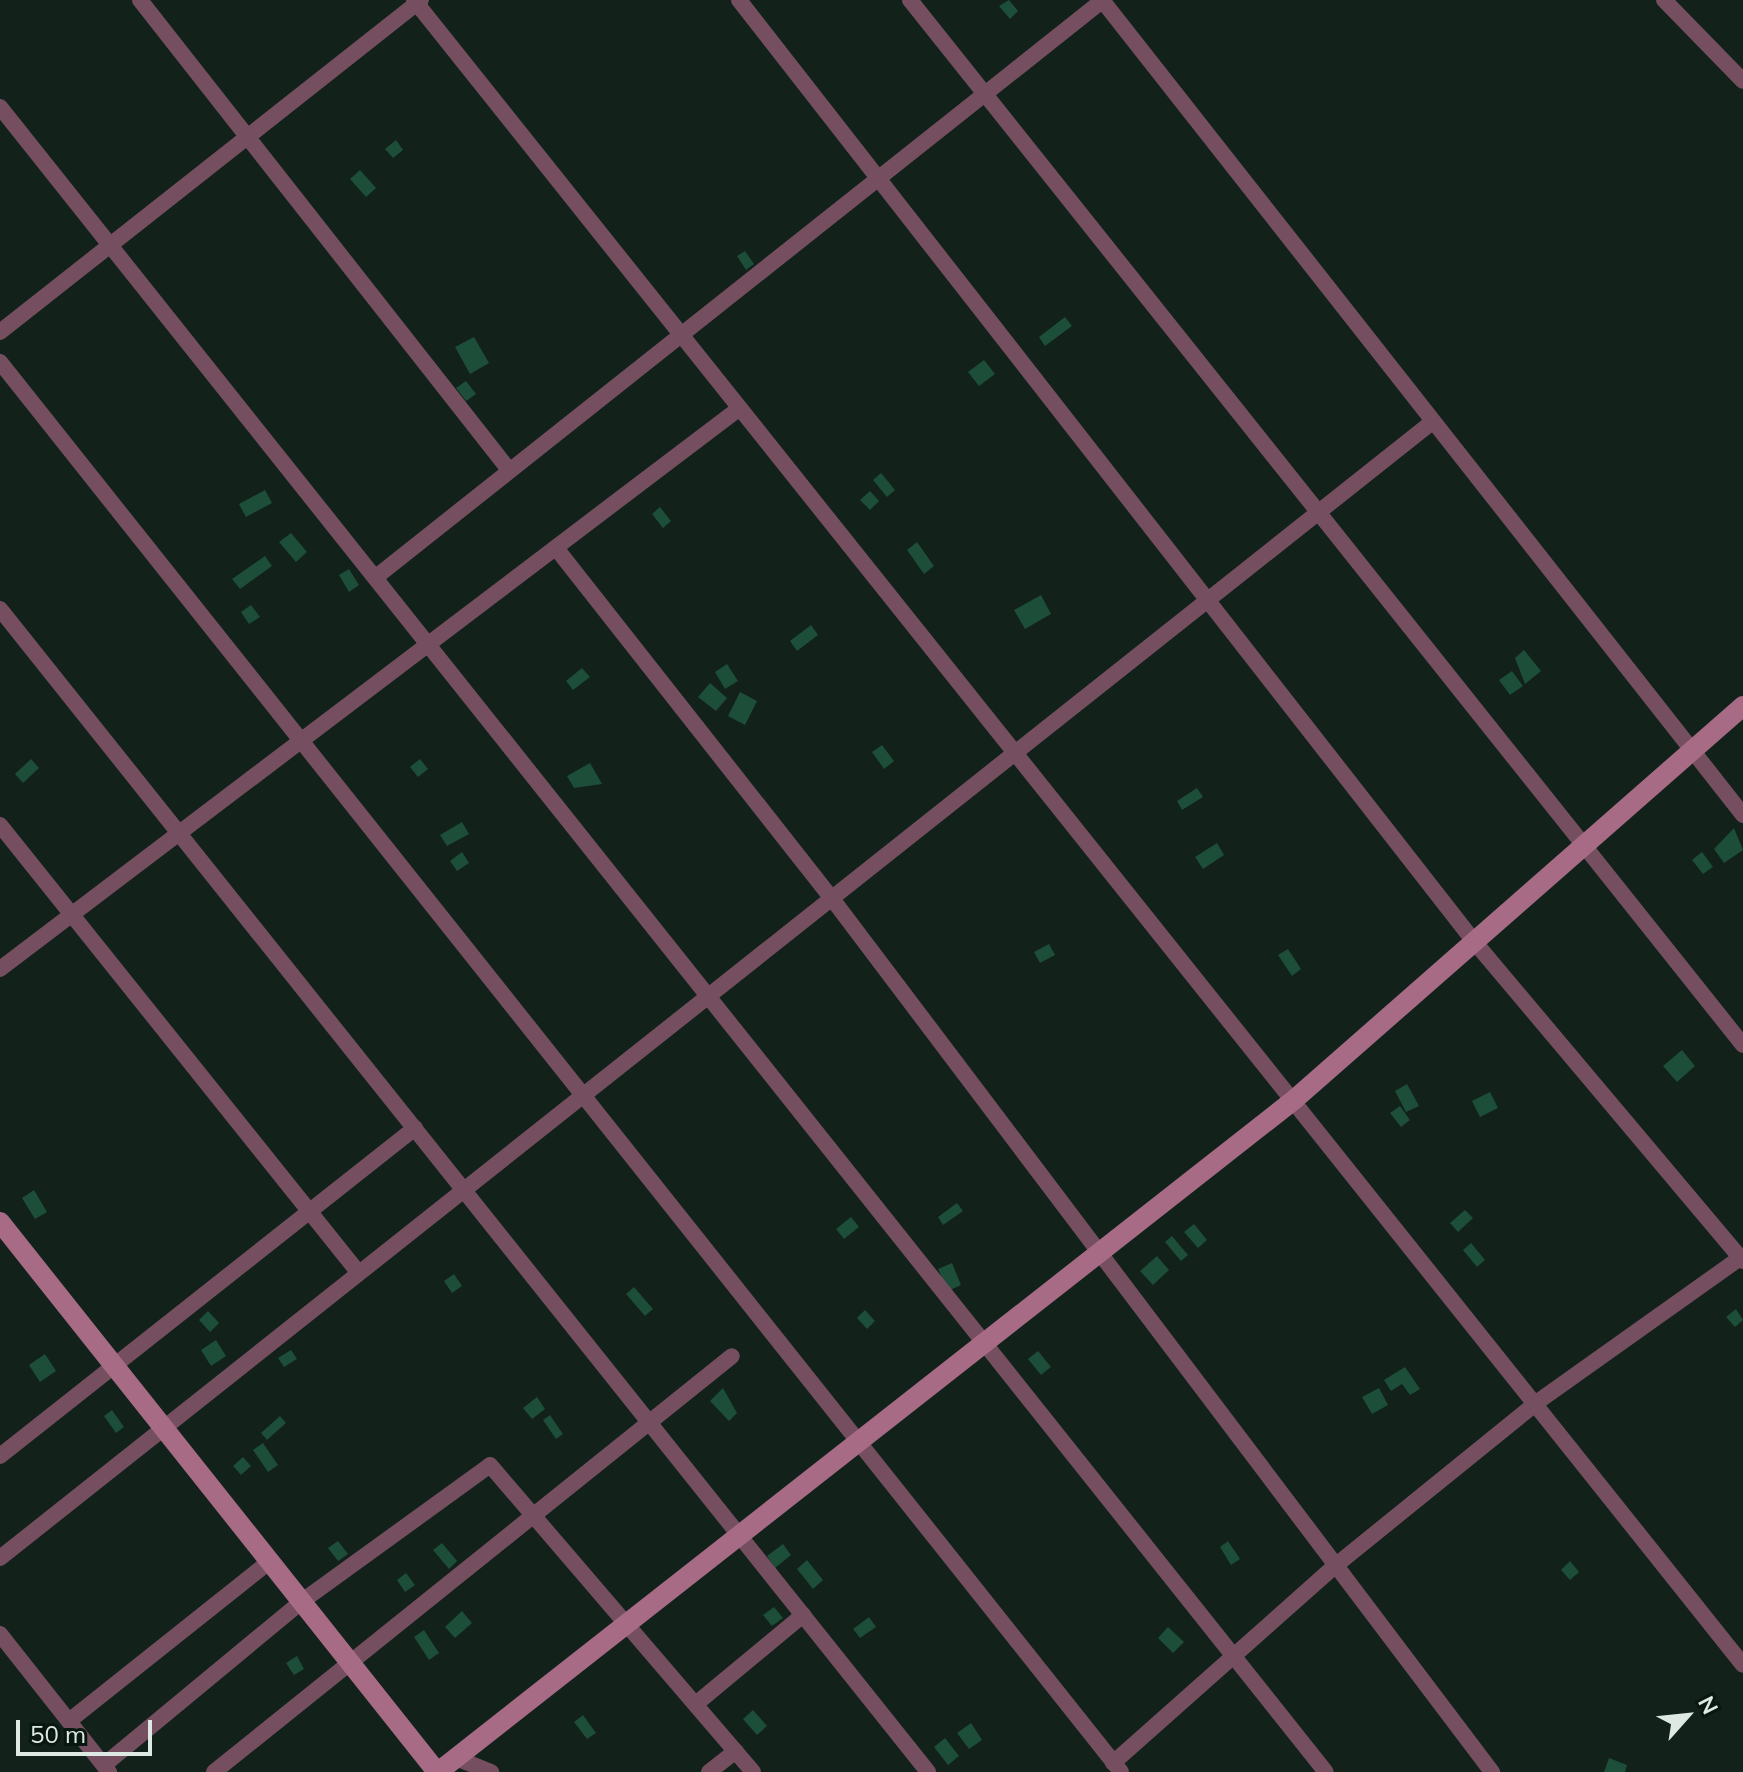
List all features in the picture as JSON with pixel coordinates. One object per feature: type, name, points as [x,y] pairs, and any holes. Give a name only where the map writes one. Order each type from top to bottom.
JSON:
[{"type":"street","points":[[140,0],[509,470]]},
{"type":"street","points":[[0,362],[1117,1767],[1335,1566],[1536,1403],[1742,1258],[1472,939],[739,0]]},
{"type":"street","points":[[910,0],[1579,846],[1743,1045]]},
{"type":"street","points":[[376,577],[1102,0],[1431,423],[1743,815]]},
{"type":"street","points":[[1664,0],[1743,81]]},
{"type":"street","points":[[0,332],[417,1],[737,410],[1011,753],[1295,1099],[1743,1665]]},
{"type":"street","points":[[0,107],[1326,1772]]},
{"type":"street","points":[[0,969],[302,745],[737,410]]},
{"type":"street","points":[[0,1558],[830,896],[1431,423]]},
{"type":"street","points":[[556,548],[830,896],[1492,1772]]},
{"type":"street","points":[[0,609],[928,1772]]},
{"type":"street","points":[[0,1222],[437,1772],[1295,1099],[1472,939],[1743,706]]},
{"type":"street","points":[[0,825],[358,1272]]},
{"type":"street","points":[[0,1456],[415,1128]]},
{"type":"street","points":[[214,1772],[732,1356]]},
{"type":"street","points":[[0,1634],[107,1769],[301,1602],[482,1466],[497,1468],[631,1621],[753,1772]]},
{"type":"street","points":[[69,1721],[269,1562]]},
{"type":"street","points":[[697,1703],[803,1615]]},
{"type":"street","points":[[709,1772],[736,1751]]},
{"type":"street","points":[[456,1758],[491,1772]]},
{"type":"building","points":[[1009,0],[1018,11],[1010,19],[999,6]]},
{"type":"building","points":[[396,140],[403,150],[393,158],[385,149]]},
{"type":"building","points":[[360,170],[376,188],[366,197],[350,179]]},
{"type":"building","points":[[745,251],[754,264],[746,270],[737,256]]},
{"type":"building","points":[[1065,317],[1072,326],[1045,346],[1039,337]]},
{"type":"building","points":[[474,337],[489,363],[470,374],[455,347]]},
{"type":"building","points":[[984,360],[995,374],[979,386],[968,372]]},
{"type":"building","points":[[466,381],[476,394],[466,401],[456,388]]},
{"type":"building","points":[[881,473],[895,490],[887,497],[873,480]]},
{"type":"building","points":[[265,490],[272,503],[246,517],[239,504]]},
{"type":"building","points":[[870,491],[879,501],[870,510],[860,500]]},
{"type":"building","points":[[660,507],[671,521],[663,528],[652,514]]},
{"type":"building","points":[[291,533],[307,552],[296,562],[279,542]]},
{"type":"building","points":[[917,542],[934,566],[924,574],[907,550]]},
{"type":"building","points":[[265,556],[272,566],[240,589],[232,579]]},
{"type":"building","points":[[349,569],[359,585],[349,592],[339,575]]},
{"type":"building","points":[[1041,595],[1051,614],[1025,629],[1014,610]]},
{"type":"building","points":[[251,605],[260,617],[249,624],[241,612]]},
{"type":"building","points":[[811,625],[818,635],[797,651],[790,641]]},
{"type":"building","points":[[1524,650],[1541,671],[1525,684],[1515,658]]},
{"type":"building","points":[[727,664],[738,681],[725,689],[715,672]]},
{"type":"building","points":[[582,668],[590,677],[573,690],[566,681]]},
{"type":"building","points":[[1512,671],[1523,686],[1510,695],[1499,680]]},
{"type":"building","points":[[710,683],[727,698],[716,711],[698,697]]},
{"type":"building","points":[[740,692],[757,701],[745,725],[728,716]]},
{"type":"building","points":[[882,745],[894,761],[884,769],[872,752]]},
{"type":"building","points":[[31,759],[39,768],[23,783],[15,774]]},
{"type":"building","points":[[420,759],[428,769],[418,777],[410,767]]},
{"type":"building","points":[[590,763],[602,784],[574,788],[567,776]]},
{"type":"building","points":[[1197,788],[1203,797],[1182,810],[1177,801]]},
{"type":"building","points":[[462,822],[469,834],[447,846],[440,835]]},
{"type":"building","points":[[1734,828],[1743,850],[1724,863],[1714,849]]},
{"type":"building","points":[[1217,843],[1224,855],[1203,869],[1195,857]]},
{"type":"building","points":[[462,852],[469,863],[457,871],[450,861]]},
{"type":"building","points":[[1702,852],[1713,867],[1703,874],[1692,860]]},
{"type":"building","points":[[1049,944],[1055,955],[1040,963],[1034,952]]},
{"type":"building","points":[[1288,949],[1301,969],[1292,976],[1278,955]]},
{"type":"building","points":[[1682,1050],[1695,1066],[1677,1082],[1663,1066]]},
{"type":"building","points":[[1407,1084],[1419,1106],[1406,1112],[1395,1091]]},
{"type":"building","points":[[1490,1092],[1498,1108],[1480,1117],[1472,1101]]},
{"type":"building","points":[[1400,1106],[1410,1120],[1401,1127],[1390,1113]]},
{"type":"building","points":[[34,1190],[47,1212],[35,1219],[22,1198]]},
{"type":"building","points":[[957,1203],[963,1211],[943,1225],[938,1217]]},
{"type":"building","points":[[1465,1210],[1473,1218],[1458,1232],[1450,1223]]},
{"type":"building","points":[[851,1217],[859,1227],[844,1239],[836,1229]]},
{"type":"building","points":[[1194,1224],[1207,1240],[1198,1248],[1184,1232]]},
{"type":"building","points":[[1172,1236],[1188,1255],[1181,1261],[1165,1242]]},
{"type":"building","points":[[1471,1243],[1485,1260],[1477,1267],[1463,1250]]},
{"type":"building","points":[[1157,1256],[1169,1270],[1153,1285],[1140,1271]]},
{"type":"building","points":[[952,1263],[961,1285],[948,1291],[938,1269]]},
{"type":"building","points":[[454,1274],[462,1286],[452,1293],[444,1281]]},
{"type":"building","points":[[634,1287],[653,1309],[645,1316],[626,1294]]},
{"type":"building","points":[[1736,1309],[1743,1320],[1735,1327],[1726,1317]]},
{"type":"building","points":[[865,1310],[875,1321],[867,1329],[857,1318]]},
{"type":"building","points":[[208,1311],[219,1323],[210,1332],[199,1320]]},
{"type":"building","points":[[216,1340],[226,1356],[211,1366],[201,1350]]},
{"type":"building","points":[[291,1350],[297,1359],[284,1367],[278,1358]]},
{"type":"building","points":[[1038,1351],[1051,1367],[1041,1375],[1028,1359]]},
{"type":"building","points":[[45,1354],[56,1371],[40,1382],[29,1365]]},
{"type":"building","points":[[1405,1367],[1420,1389],[1410,1395],[1402,1384],[1391,1391],[1384,1380]]},
{"type":"building","points":[[723,1388],[737,1413],[729,1421],[710,1401]]},
{"type":"building","points":[[1379,1388],[1388,1405],[1372,1414],[1362,1397]]},
{"type":"building","points":[[537,1397],[545,1409],[532,1419],[523,1408]]},
{"type":"building","points":[[112,1410],[124,1427],[116,1433],[104,1416]]},
{"type":"building","points":[[550,1415],[563,1434],[556,1439],[543,1420]]},
{"type":"building","points":[[280,1416],[286,1423],[267,1440],[261,1433]]},
{"type":"building","points":[[263,1443],[278,1465],[268,1472],[253,1450]]},
{"type":"building","points":[[243,1457],[251,1466],[241,1475],[233,1466]]},
{"type":"building","points":[[338,1541],[348,1554],[338,1561],[328,1548]]},
{"type":"building","points":[[1228,1541],[1240,1559],[1231,1565],[1220,1547]]},
{"type":"building","points":[[442,1543],[457,1561],[449,1569],[433,1550]]},
{"type":"building","points":[[783,1544],[791,1555],[775,1568],[767,1556]]},
{"type":"building","points":[[807,1560],[823,1580],[813,1589],[797,1569]]},
{"type":"building","points":[[1570,1561],[1579,1572],[1570,1580],[1561,1570]]},
{"type":"building","points":[[406,1573],[415,1585],[405,1592],[397,1580]]},
{"type":"building","points":[[774,1607],[783,1618],[772,1626],[763,1615]]},
{"type":"building","points":[[462,1611],[472,1623],[455,1638],[445,1627]]},
{"type":"building","points":[[869,1617],[876,1627],[860,1638],[853,1629]]},
{"type":"building","points":[[1168,1627],[1184,1642],[1173,1653],[1158,1638]]},
{"type":"building","points":[[424,1630],[439,1653],[429,1660],[414,1637]]},
{"type":"building","points":[[297,1656],[304,1669],[294,1675],[286,1663]]},
{"type":"building","points":[[753,1710],[767,1726],[757,1735],[743,1719]]},
{"type":"building","points":[[583,1715],[596,1733],[587,1739],[574,1722]]},
{"type":"building","points":[[971,1723],[982,1740],[969,1749],[957,1733]]},
{"type":"building","points":[[945,1738],[959,1756],[948,1765],[934,1747]]},
{"type":"building","points":[[1609,1758],[1627,1765],[1625,1772],[1604,1772]]}]
